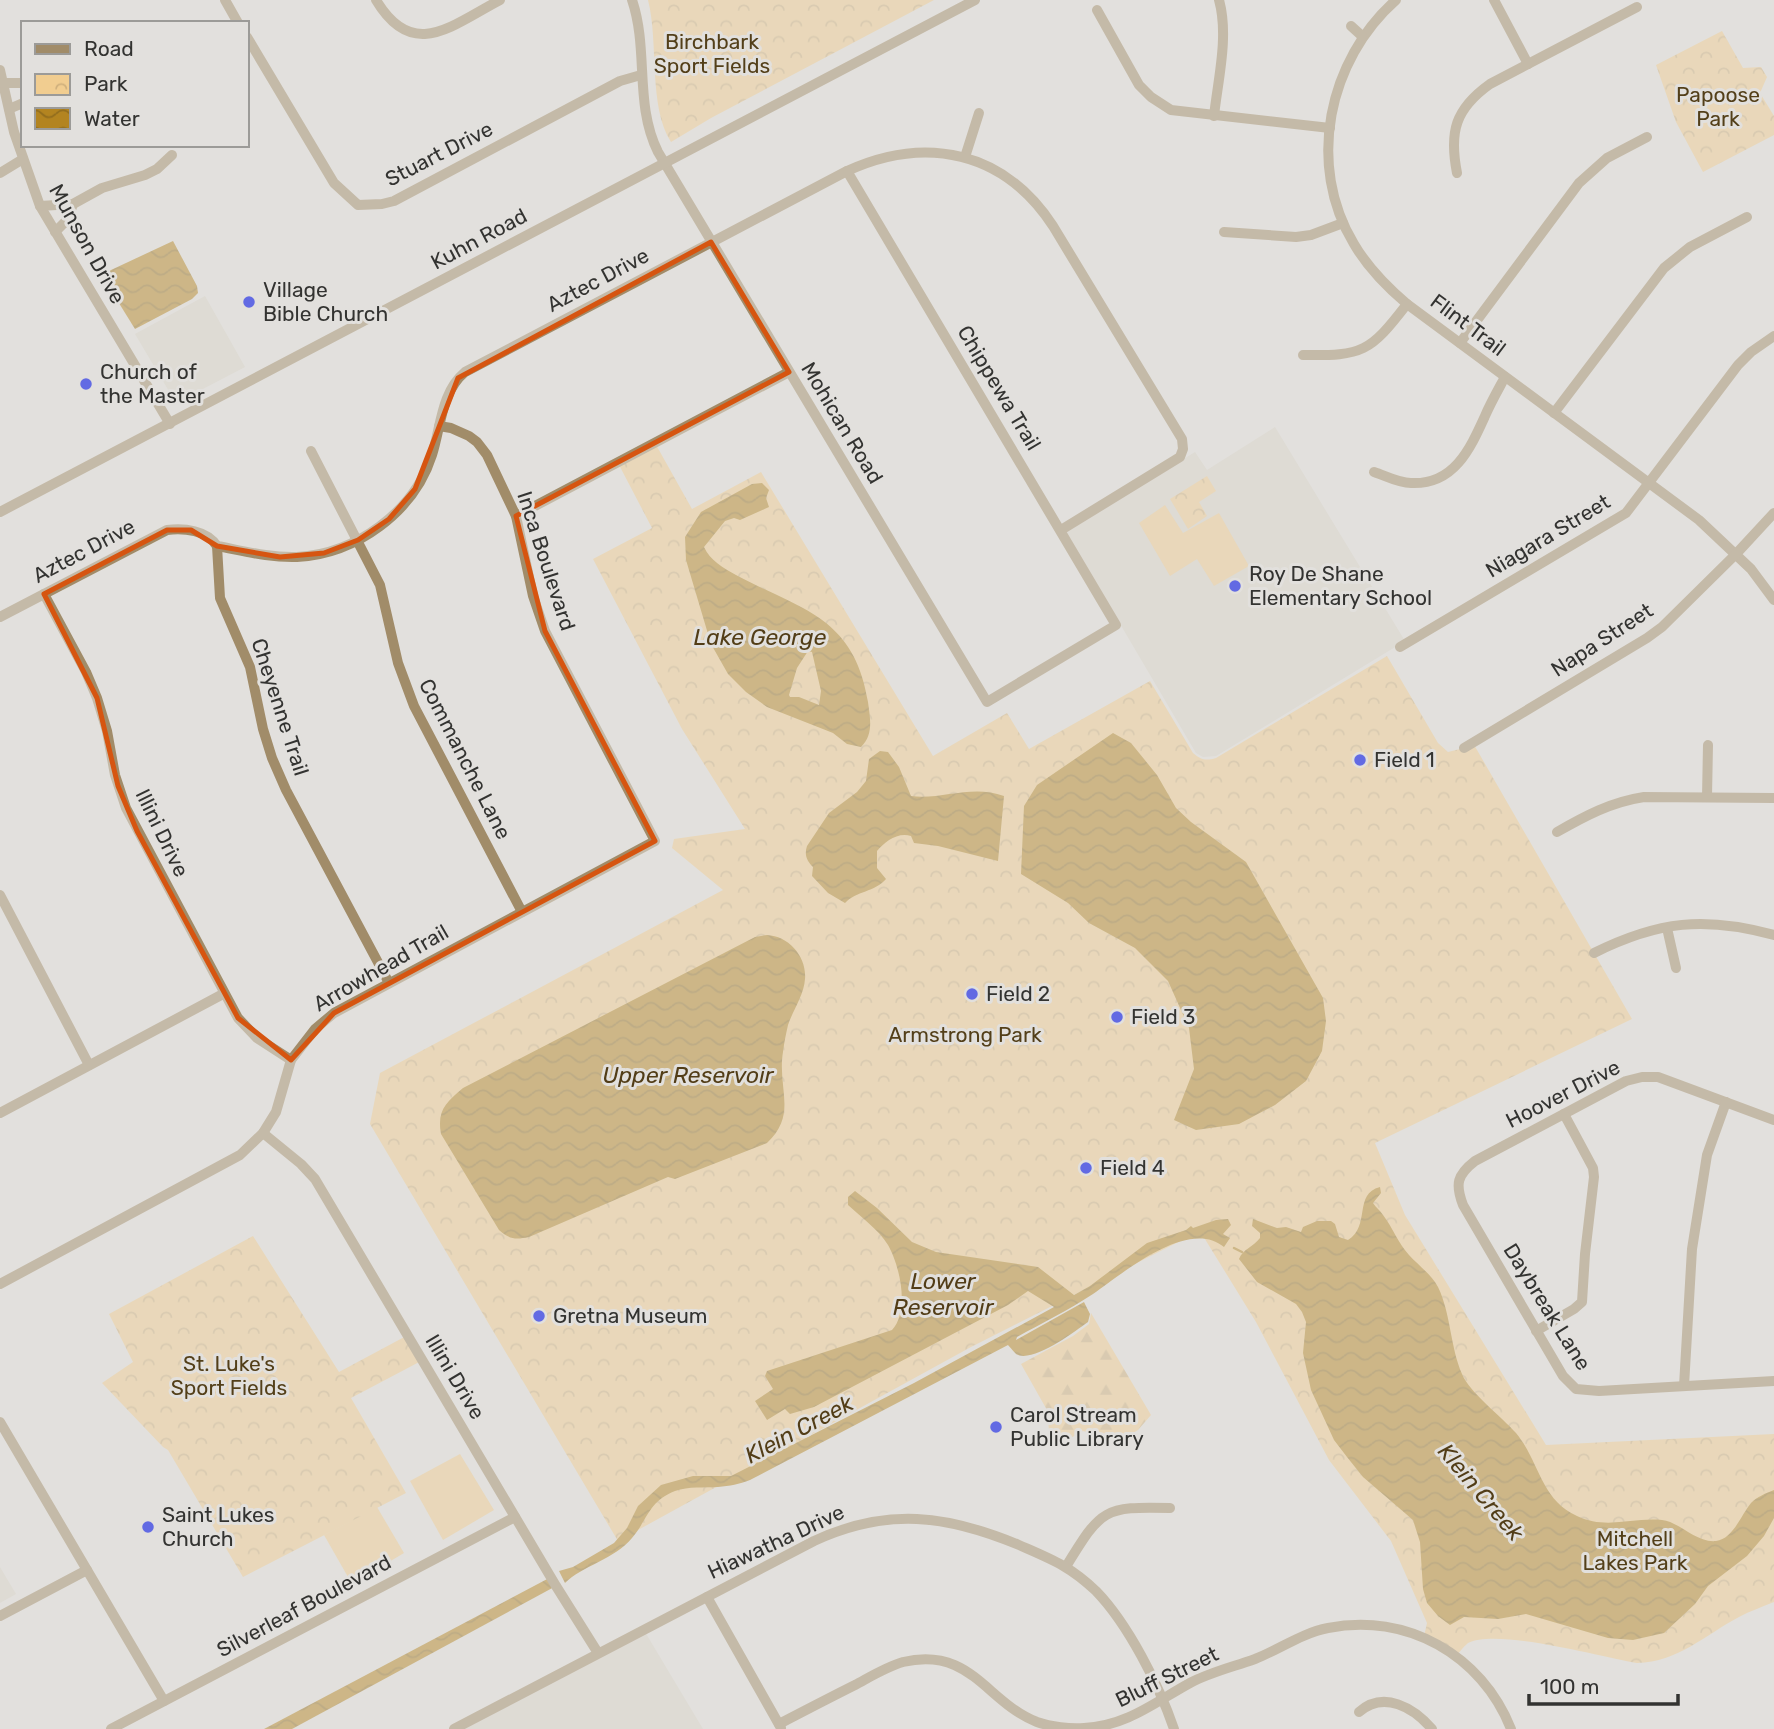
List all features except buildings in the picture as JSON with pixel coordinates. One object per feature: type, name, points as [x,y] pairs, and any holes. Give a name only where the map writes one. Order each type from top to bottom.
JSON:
[{"type":"street","points":[[225,0],[237,21]]},
{"type":"street","points":[[376,0],[394,24],[407,32],[426,35],[442,31],[500,0]]},
{"type":"street","name":"Mohican Road","points":[[632,0],[639,31],[647,126],[664,164],[987,702],[1116,625]]},
{"type":"street","name":"Kuhn Road","points":[[0,512],[975,0]]},
{"type":"street","points":[[1214,116],[1223,32],[1219,0]]},
{"type":"street","name":"Flint Trail","points":[[1396,0],[1362,36],[1341,76],[1329,128],[1330,172],[1343,223],[1371,270],[1407,304],[1699,520],[1736,554],[1774,600]]},
{"type":"street","points":[[1494,0],[1528,64]]},
{"type":"street","points":[[1457,173],[1453,139],[1459,116],[1465,106],[1490,84],[1637,7]]},
{"type":"street","points":[[1097,10],[1130,73],[1151,97],[1171,110],[1329,128]]},
{"type":"street","points":[[1351,26],[1362,36]]},
{"type":"street","name":"Stuart Drive","points":[[248,39],[334,183],[358,205],[394,201],[620,81],[641,75]]},
{"type":"street","name":"Munson Drive","points":[[0,70],[23,159],[40,206],[170,424]]},
{"type":"street","points":[[3,83],[21,83]]},
{"type":"street","points":[[9,109],[21,104]]},
{"type":"street","points":[[965,158],[979,113]]},
{"type":"street","points":[[1460,343],[1579,183],[1606,158],[1647,137]]},
{"type":"street","name":"Aztec Drive","points":[[0,617],[167,530],[191,530],[213,539],[217,546],[264,555],[299,557],[324,553],[358,540],[389,519],[415,489],[432,457],[453,383],[465,372],[847,171],[873,159],[899,153],[918,152],[965,158],[1013,181],[1044,212],[1182,439],[1180,457],[1061,530]]},
{"type":"street","points":[[40,206],[73,204],[102,188],[145,175],[157,169],[172,155]]},
{"type":"street","points":[[0,173],[23,159]]},
{"type":"street","name":"Chippewa Trail","points":[[847,171],[1116,625]]},
{"type":"street","points":[[55,232],[68,219],[73,204]]},
{"type":"street","points":[[1554,413],[1664,268],[1690,247],[1747,217]]},
{"type":"street","points":[[1224,232],[1296,237],[1311,235],[1343,223]]},
{"type":"street","points":[[1303,355],[1341,355],[1365,349],[1378,340],[1407,304]]},
{"type":"street","name":"Niagara Street","points":[[1400,648],[1626,513],[1738,365],[1774,336]]},
{"type":"street","points":[[516,516],[789,372]]},
{"type":"street","points":[[1374,472],[1411,483],[1432,481],[1452,470],[1472,446],[1505,377]]},
{"type":"street","name":"Inca Boulevard","points":[[439,426],[469,436],[483,448],[516,516],[533,596],[545,631],[655,841]]},
{"type":"street","name":"Commanche Lane","points":[[311,451],[380,585],[398,663],[411,700],[522,912]]},
{"type":"street","name":"Napa Street","points":[[1464,748],[1662,627],[1774,513]]},
{"type":"street","name":"Cheyenne Trail","points":[[217,546],[220,598],[250,667],[272,758],[286,790],[389,983]]},
{"type":"street","name":"Illini Drive","points":[[44,594],[97,698],[107,731],[115,775],[126,808],[223,994],[247,1030],[291,1060]]},
{"type":"street","points":[[1707,797],[1708,745]]},
{"type":"street","points":[[1557,832],[1598,809],[1644,797],[1774,798]]},
{"type":"street","name":"Arrowhead Trail","points":[[0,1284],[233,1161],[264,1133],[276,1112],[291,1060],[315,1028],[334,1013],[655,841]]},
{"type":"street","points":[[0,895],[89,1065]]},
{"type":"street","points":[[1594,953],[1624,938],[1703,922],[1735,925],[1774,935]]},
{"type":"street","points":[[1667,928],[1676,968]]},
{"type":"street","points":[[0,1113],[223,994]]},
{"type":"street","name":"Hoover Drive","points":[[1458,1180],[1462,1172],[1475,1161],[1626,1081],[1642,1077],[1657,1077],[1774,1120]]},
{"type":"street","points":[[1685,1386],[1692,1249],[1707,1155],[1726,1102]]},
{"type":"street","points":[[1536,1331],[1582,1302],[1594,1177],[1593,1168],[1564,1114]]},
{"type":"street","name":"Illini Drive","points":[[264,1133],[315,1179],[598,1653]]},
{"type":"street","name":"Daybreak Lane","points":[[1458,1180],[1463,1205],[1563,1376],[1576,1389],[1599,1391],[1774,1381]]},
{"type":"street","points":[[0,1422],[164,1701]]},
{"type":"street","points":[[1067,1565],[1092,1525],[1101,1518],[1128,1506],[1170,1507]]},
{"type":"street","name":"Silverleaf Boulevard","points":[[111,1729],[515,1517]]},
{"type":"street","name":"Hiawatha Drive","points":[[454,1729],[836,1531],[887,1519],[936,1519],[993,1534],[1067,1565],[1095,1590],[1115,1613],[1164,1700],[1174,1729]]},
{"type":"street","points":[[0,1616],[87,1570]]},
{"type":"street","points":[[707,1597],[780,1726]]},
{"type":"street","name":"Bluff Street","points":[[780,1726],[888,1667],[915,1660],[929,1660],[958,1666],[985,1683],[1015,1709],[1038,1722],[1085,1728],[1114,1723],[1164,1700],[1203,1677],[1263,1656],[1308,1634],[1349,1625],[1375,1625],[1410,1631],[1440,1645],[1457,1657],[1486,1684],[1501,1706],[1511,1729]]},
{"type":"street","points":[[1359,1712],[1366,1705],[1395,1701],[1420,1717],[1432,1729]]},
{"type":"highlighted area","points":[[711,242],[789,372],[516,516],[545,631],[655,841],[334,1013],[291,1060],[238,1018],[137,831],[118,786],[97,698],[44,594],[167,530],[191,530],[217,546],[280,557],[324,553],[358,540],[389,519],[415,489],[458,378]]},
{"type":"shaded area","points":[[205,296],[245,367],[176,403],[135,334]]},
{"type":"shaded area","name":"Roy De Shane Elementary School","points":[[1275,427],[1405,641],[1216,756],[1203,757],[1196,753],[1066,532],[1195,452],[1207,470]]},
{"type":"shaded area","points":[[0,1567],[16,1594],[0,1603]]},
{"type":"shaded area","points":[[645,1632],[703,1729],[460,1729]]},
{"type":"green space","name":"Birchbark Sport Fields","points":[[648,0],[934,0],[711,118],[671,142],[659,111]]},
{"type":"green space","name":"Papoose Park","points":[[1722,31],[1743,68],[1761,67],[1767,77],[1760,93],[1774,116],[1774,135],[1703,172],[1676,122],[1656,65]]},
{"type":"green space","name":"Armstrong Park","points":[[655,443],[692,509],[761,472],[933,756],[1007,713],[1029,749],[1150,681],[1193,753],[1204,759],[1212,759],[1387,656],[1438,743],[1448,752],[1473,743],[1632,1019],[1375,1143],[1405,1215],[1546,1445],[1774,1434],[1774,1602],[1739,1617],[1678,1653],[1637,1663],[1550,1645],[1502,1639],[1482,1639],[1468,1643],[1454,1659],[1423,1641],[1427,1623],[1391,1541],[1329,1460],[1256,1322],[1200,1231],[971,1347],[618,1541],[370,1124],[380,1073],[723,890],[672,848],[674,839],[745,829],[682,729],[593,559],[652,528],[618,463]]},
{"type":"green space","points":[[1207,476],[1216,491],[1199,502],[1207,516],[1188,529],[1170,499]]},
{"type":"green space","points":[[1165,505],[1183,533],[1219,513],[1249,566],[1214,586],[1197,559],[1170,576],[1139,523]]},
{"type":"green space","name":"St. Luke's Sport Fields","points":[[253,1236],[339,1372],[408,1335],[423,1360],[351,1398],[406,1493],[243,1577],[168,1450],[102,1383],[133,1362],[109,1314]]},
{"type":"green space","points":[[1091,1313],[1151,1415],[1138,1430],[1120,1441],[1083,1431],[1053,1448],[1047,1410],[1021,1364],[1073,1336],[1089,1324]]},
{"type":"green space","points":[[460,1454],[494,1510],[443,1540],[410,1481]]},
{"type":"green space","points":[[377,1507],[404,1553],[352,1584],[324,1535]]},
{"type":"water","points":[[173,241],[197,286],[198,293],[192,299],[135,329],[104,275]]},
{"type":"water","name":"Lake George","points":[[762,483],[769,490],[766,498],[769,507],[740,520],[734,518],[725,521],[704,547],[713,560],[726,570],[803,608],[837,633],[851,651],[861,673],[868,702],[869,731],[861,747],[847,744],[833,733],[767,707],[746,692],[728,674],[711,644],[686,560],[685,537],[701,512],[752,484]],"holes":[[[808,651],[812,652],[821,691],[819,705],[789,695],[797,668]]]},
{"type":"water","points":[[1113,733],[1131,743],[1157,775],[1176,808],[1246,862],[1323,998],[1326,1021],[1322,1051],[1306,1081],[1275,1105],[1239,1124],[1196,1130],[1174,1120],[1194,1069],[1189,1028],[1168,981],[1135,948],[1089,923],[1068,903],[1021,874],[1024,806],[1037,785]]},
{"type":"water","points":[[880,751],[888,752],[899,767],[911,796],[980,792],[1004,796],[998,861],[914,843],[911,836],[901,835],[888,841],[877,851],[877,868],[886,879],[882,883],[845,903],[828,893],[812,876],[813,867],[806,855],[807,846],[829,813],[857,792],[866,781],[869,759]]},
{"type":"water","name":"Upper Reservoir","points":[[767,935],[782,939],[795,949],[803,963],[805,979],[788,1025],[784,1045],[782,1122],[767,1143],[675,1179],[668,1177],[529,1237],[512,1238],[499,1230],[441,1134],[441,1113],[451,1098],[463,1088],[755,937]]},
{"type":"water","name":"Klein Creek","points":[[1380,1187],[1381,1193],[1373,1203],[1405,1250],[1438,1287],[1446,1308],[1458,1363],[1466,1381],[1516,1433],[1548,1490],[1565,1509],[1577,1516],[1598,1522],[1662,1520],[1702,1539],[1716,1541],[1732,1531],[1753,1501],[1774,1490],[1774,1518],[1764,1536],[1747,1556],[1708,1586],[1695,1604],[1664,1633],[1633,1640],[1608,1638],[1526,1614],[1498,1619],[1464,1617],[1450,1625],[1427,1603],[1423,1589],[1420,1542],[1413,1520],[1363,1477],[1347,1457],[1334,1440],[1311,1390],[1303,1353],[1306,1322],[1302,1312],[1296,1304],[1257,1282],[1239,1259],[1260,1238],[1260,1233],[1252,1226],[1253,1219],[1277,1228],[1286,1227],[1301,1232],[1303,1227],[1317,1221],[1331,1221],[1335,1224],[1339,1237],[1348,1240],[1359,1227],[1367,1196]]},
{"type":"water","name":"Lower Reservoir","points":[[855,1191],[912,1242],[936,1252],[1038,1267],[1074,1295],[1147,1243],[1191,1226],[1193,1228],[1228,1219],[1231,1225],[1223,1234],[1230,1238],[1224,1247],[1209,1240],[1192,1239],[1174,1243],[1138,1262],[1084,1300],[1017,1337],[1016,1340],[1084,1302],[1090,1314],[1088,1322],[1042,1351],[1023,1356],[1016,1354],[1008,1345],[750,1480],[727,1486],[686,1488],[666,1495],[654,1505],[625,1545],[565,1583],[559,1571],[573,1567],[614,1543],[627,1528],[638,1506],[661,1485],[693,1476],[731,1476],[914,1383],[1054,1307],[1028,1291],[1008,1305],[814,1407],[790,1414],[785,1409],[767,1420],[755,1401],[773,1389],[765,1376],[767,1371],[892,1330],[901,1312],[901,1288],[896,1264],[884,1239],[848,1205],[848,1197]]},
{"type":"water","points":[[551,1577],[556,1586],[292,1729],[264,1729]]},
{"type":"waterway","points":[[1234,1248],[1242,1252]]},
{"type":"place","name":"Village Bible Church","points":[[249,302]]},
{"type":"place","name":"Church of the Master","points":[[86,384]]},
{"type":"place","name":"Roy De Shane Elementary School","points":[[1235,586]]},
{"type":"place","name":"Field 1","points":[[1360,760]]},
{"type":"place","name":"Field 2","points":[[972,994]]},
{"type":"place","name":"Field 3","points":[[1117,1017]]},
{"type":"place","name":"Field 4","points":[[1086,1168]]},
{"type":"place","name":"Gretna Museum","points":[[539,1316]]},
{"type":"place","name":"Carol Stream Public Library","points":[[996,1427]]},
{"type":"place","name":"Saint Lukes Church","points":[[148,1527]]},
{"type":"park label","name":"Mitchell Lakes Park","points":[[1635,1551]]}]
